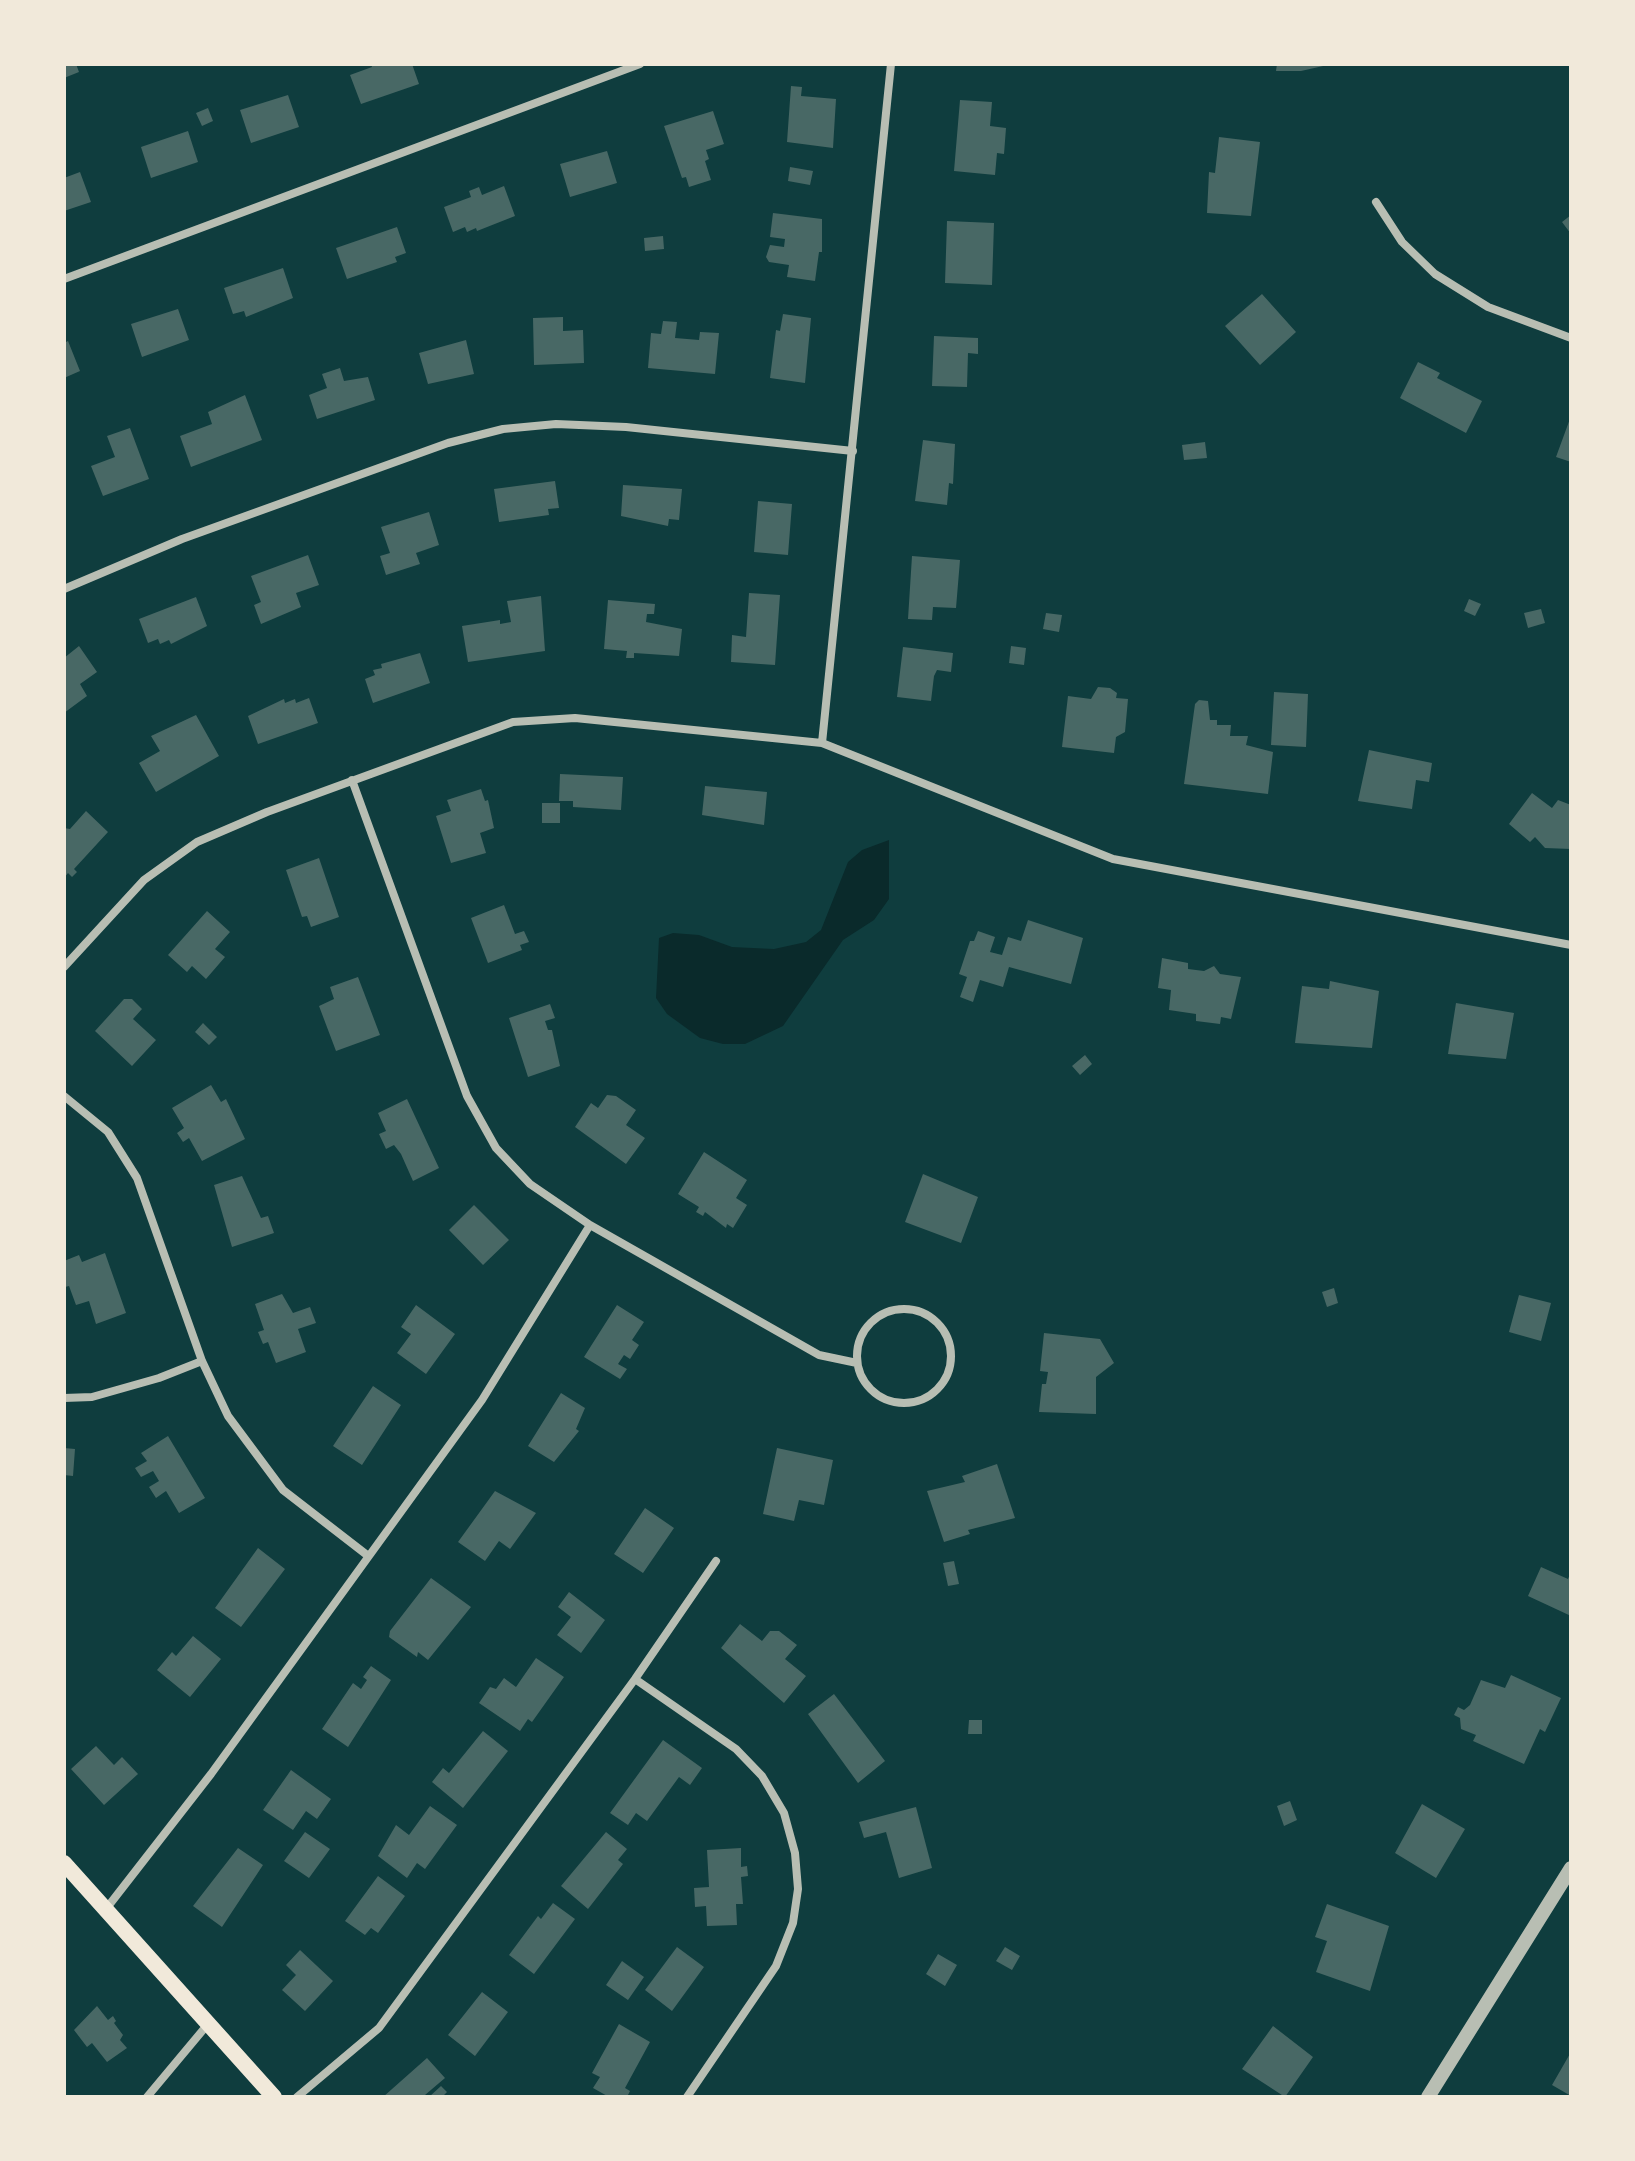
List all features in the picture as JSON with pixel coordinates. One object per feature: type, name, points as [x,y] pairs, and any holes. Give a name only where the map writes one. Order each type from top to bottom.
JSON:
[{"type":"main road","points":[[64,1863],[274,2097]]},
{"type":"street","points":[[64,279],[640,64]]},
{"type":"street","points":[[822,743],[853,451],[874,205],[891,64]]},
{"type":"street","points":[[1376,202],[1402,242],[1435,274],[1488,307],[1571,338]]},
{"type":"street","points":[[64,589],[182,539],[448,443],[503,429],[556,424],[626,427],[853,451]]},
{"type":"street","points":[[64,967],[144,880],[197,842],[352,780],[513,722],[575,718],[822,743],[1113,859],[1571,945]]},
{"type":"street","points":[[352,780],[467,1096],[496,1148],[530,1184],[590,1225],[819,1355],[857,1363],[872,1391],[885,1399],[909,1402],[931,1395],[942,1384],[951,1353],[940,1326],[914,1310],[899,1309],[872,1321],[862,1333],[857,1363]]},
{"type":"street","points":[[64,1096],[108,1132],[137,1178],[202,1361],[228,1416],[283,1490],[367,1555]]},
{"type":"street","points":[[106,1910],[211,1774],[482,1400],[590,1225]]},
{"type":"street","points":[[64,1398],[92,1397],[159,1378],[202,1361]]},
{"type":"street","points":[[297,2097],[379,2028],[635,1679],[716,1561]]},
{"type":"street","points":[[635,1679],[736,1749],[762,1776],[784,1813],[795,1853],[798,1889],[793,1923],[776,1966],[687,2097]]},
{"type":"street","points":[[1428,2097],[1571,1868]]},
{"type":"street","points":[[147,2097],[209,2023]]},
{"type":"water","points":[[889,840],[889,899],[874,920],[843,940],[783,1026],[745,1044],[723,1044],[700,1038],[667,1014],[656,998],[659,938],[673,933],[699,935],[732,947],[774,949],[806,942],[821,930],[848,862],[862,850]]},
{"type":"building","points":[[64,64],[76,64],[79,72],[64,78]]},
{"type":"building","points":[[371,64],[412,64],[419,84],[361,104],[350,75],[372,67]]},
{"type":"building","points":[[1277,64],[1332,64],[1301,71],[1276,71]]},
{"type":"building","points":[[791,86],[802,87],[801,96],[836,99],[833,148],[787,142]]},
{"type":"building","points":[[288,95],[299,127],[251,143],[240,110]]},
{"type":"building","points":[[960,100],[992,102],[990,126],[1006,128],[1004,154],[997,153],[995,175],[954,171]]},
{"type":"building","points":[[208,108],[213,121],[202,126],[196,113]]},
{"type":"building","points":[[713,111],[724,144],[706,150],[709,159],[705,161],[711,180],[689,187],[686,177],[682,178],[664,126]]},
{"type":"building","points":[[188,131],[198,162],[151,178],[141,147]]},
{"type":"building","points":[[1219,137],[1260,142],[1251,216],[1207,213],[1209,172],[1215,173]]},
{"type":"building","points":[[607,151],[617,183],[570,197],[560,164]]},
{"type":"building","points":[[790,167],[813,171],[810,185],[788,181]]},
{"type":"building","points":[[80,172],[91,202],[64,211],[64,178]]},
{"type":"building","points":[[504,186],[515,216],[477,231],[476,228],[467,232],[465,227],[453,232],[444,207],[471,197],[469,191],[479,187],[482,195]]},
{"type":"building","points":[[773,213],[822,219],[822,252],[819,252],[815,281],[787,277],[789,265],[769,262],[766,257],[770,245],[784,247],[785,239],[770,237]]},
{"type":"building","points":[[1571,215],[1571,234],[1562,222]]},
{"type":"building","points":[[947,221],[994,223],[992,285],[945,283]]},
{"type":"building","points":[[397,227],[406,253],[395,257],[397,262],[347,279],[336,248]]},
{"type":"building","points":[[663,236],[664,249],[645,251],[644,238]]},
{"type":"building","points":[[283,268],[293,298],[246,317],[244,311],[233,314],[224,288]]},
{"type":"building","points":[[1262,294],[1296,332],[1260,365],[1225,326]]},
{"type":"building","points":[[178,309],[189,340],[142,357],[131,324]]},
{"type":"building","points":[[783,314],[811,318],[805,383],[770,378],[776,330],[780,331]]},
{"type":"building","points":[[563,317],[563,331],[583,330],[584,363],[534,365],[533,318]]},
{"type":"building","points":[[663,321],[677,322],[675,338],[699,340],[700,332],[719,333],[715,374],[648,368],[651,333],[661,334]]},
{"type":"building","points":[[934,336],[978,338],[978,354],[968,353],[967,387],[932,386]]},
{"type":"building","points":[[466,340],[474,374],[428,384],[419,353]]},
{"type":"building","points":[[68,341],[80,371],[64,378],[64,343]]},
{"type":"building","points":[[1418,362],[1440,373],[1437,378],[1482,401],[1466,433],[1400,398]]},
{"type":"building","points":[[340,368],[344,381],[368,377],[375,400],[317,419],[309,395],[327,388],[322,374]]},
{"type":"building","points":[[245,395],[262,440],[191,467],[180,436],[212,424],[208,412]]},
{"type":"building","points":[[1571,416],[1571,462],[1556,457]]},
{"type":"building","points":[[130,428],[149,479],[103,496],[91,466],[115,457],[107,436]]},
{"type":"building","points":[[923,440],[955,444],[953,484],[949,483],[947,505],[915,501]]},
{"type":"building","points":[[1205,442],[1207,458],[1184,460],[1182,445]]},
{"type":"building","points":[[555,481],[559,508],[548,509],[549,515],[499,522],[494,489]]},
{"type":"building","points":[[623,485],[682,489],[679,520],[669,519],[668,526],[621,516]]},
{"type":"building","points":[[758,501],[792,504],[788,555],[754,552]]},
{"type":"building","points":[[429,512],[439,545],[416,553],[420,564],[386,575],[380,556],[390,553],[381,527]]},
{"type":"building","points":[[308,555],[319,585],[296,593],[301,607],[261,624],[254,605],[261,602],[251,576]]},
{"type":"building","points":[[912,556],[960,560],[956,608],[933,607],[932,620],[908,619]]},
{"type":"building","points":[[749,593],[780,595],[775,665],[731,662],[732,635],[746,637]]},
{"type":"building","points":[[541,596],[545,651],[468,662],[462,626],[500,620],[500,624],[511,622],[507,601]]},
{"type":"building","points":[[196,597],[207,626],[171,644],[169,640],[160,644],[158,639],[148,643],[139,619]]},
{"type":"building","points":[[1469,599],[1481,604],[1475,616],[1464,611]]},
{"type":"building","points":[[608,600],[655,604],[654,614],[647,614],[646,622],[682,629],[679,656],[634,653],[634,658],[626,658],[627,651],[604,649]]},
{"type":"building","points":[[1541,609],[1545,623],[1528,628],[1524,613]]},
{"type":"building","points":[[1046,613],[1062,615],[1059,632],[1043,629]]},
{"type":"building","points":[[79,646],[97,672],[80,684],[87,696],[64,713],[64,658]]},
{"type":"building","points":[[1011,646],[1026,648],[1024,665],[1009,663]]},
{"type":"building","points":[[903,647],[953,653],[951,672],[937,670],[934,676],[931,701],[897,697]]},
{"type":"building","points":[[420,653],[430,683],[373,703],[365,679],[375,675],[373,670],[382,668],[381,664]]},
{"type":"building","points":[[1098,687],[1110,688],[1117,693],[1116,698],[1128,699],[1125,732],[1116,737],[1114,753],[1062,747],[1068,696],[1091,699]]},
{"type":"building","points":[[1274,692],[1308,694],[1306,747],[1271,745]]},
{"type":"building","points":[[309,698],[318,723],[258,744],[248,716],[284,699],[285,703],[295,699],[296,703]]},
{"type":"building","points":[[1199,700],[1208,701],[1210,720],[1217,720],[1217,725],[1231,725],[1230,736],[1248,736],[1246,745],[1273,752],[1268,794],[1184,784],[1195,704]]},
{"type":"building","points":[[196,715],[219,756],[156,792],[139,763],[160,751],[151,736]]},
{"type":"building","points":[[1369,750],[1432,763],[1429,782],[1416,780],[1412,809],[1358,801]]},
{"type":"building","points":[[560,774],[623,777],[621,810],[573,807],[573,801],[559,801]]},
{"type":"building","points":[[705,786],[767,792],[764,825],[702,815]]},
{"type":"building","points":[[481,789],[485,801],[488,800],[494,828],[480,833],[486,853],[451,863],[436,816],[451,811],[447,800]]},
{"type":"building","points":[[1532,793],[1552,808],[1558,800],[1571,805],[1571,849],[1545,848],[1535,837],[1530,842],[1509,824]]},
{"type":"building","points":[[542,803],[560,803],[560,823],[542,823]]},
{"type":"building","points":[[86,811],[108,832],[74,869],[77,872],[72,877],[68,873],[64,878],[64,828],[70,829]]},
{"type":"building","points":[[319,858],[339,917],[311,927],[307,916],[302,917],[286,870]]},
{"type":"building","points":[[504,905],[515,934],[524,931],[529,942],[520,945],[522,950],[488,963],[471,918]]},
{"type":"building","points":[[207,911],[230,932],[215,949],[225,957],[206,979],[192,966],[187,972],[168,955]]},
{"type":"building","points":[[1028,920],[1083,938],[1071,984],[1009,967],[1003,987],[980,980],[973,1002],[960,997],[967,977],[959,974],[970,941],[974,941],[978,931],[995,937],[990,952],[1002,955],[1008,937],[1021,941]]},
{"type":"building","points":[[1162,958],[1188,963],[1188,969],[1204,971],[1214,966],[1220,974],[1241,977],[1231,1019],[1221,1017],[1220,1024],[1196,1021],[1196,1014],[1169,1010],[1171,990],[1158,988]]},
{"type":"building","points":[[358,977],[380,1035],[336,1051],[319,1006],[334,999],[330,987]]},
{"type":"building","points":[[1330,981],[1379,991],[1372,1048],[1295,1043],[1302,986],[1329,989]]},
{"type":"building","points":[[124,999],[132,999],[142,1009],[133,1019],[156,1040],[132,1066],[95,1031]]},
{"type":"building","points":[[1456,1003],[1514,1013],[1506,1059],[1448,1054]]},
{"type":"building","points":[[550,1004],[555,1018],[545,1021],[548,1030],[552,1030],[560,1066],[528,1077],[509,1018]]},
{"type":"building","points":[[203,1023],[217,1037],[209,1045],[195,1032]]},
{"type":"building","points":[[1085,1055],[1092,1064],[1080,1075],[1072,1066]]},
{"type":"building","points":[[211,1085],[221,1102],[226,1099],[245,1139],[202,1161],[189,1138],[183,1142],[177,1133],[184,1128],[172,1108]]},
{"type":"building","points":[[607,1095],[616,1096],[636,1110],[626,1125],[645,1138],[626,1164],[575,1127],[591,1103],[598,1108]]},
{"type":"building","points":[[407,1099],[439,1168],[413,1181],[401,1154],[394,1145],[386,1149],[379,1134],[386,1131],[378,1113]]},
{"type":"building","points":[[704,1152],[747,1180],[736,1198],[747,1205],[733,1228],[727,1224],[726,1228],[705,1212],[703,1216],[696,1212],[699,1207],[678,1194]]},
{"type":"building","points":[[923,1174],[978,1197],[961,1243],[905,1222]]},
{"type":"building","points":[[242,1176],[261,1218],[268,1216],[274,1233],[232,1247],[214,1185]]},
{"type":"building","points":[[474,1205],[509,1240],[483,1265],[449,1230]]},
{"type":"building","points":[[105,1253],[126,1313],[96,1324],[89,1301],[76,1305],[69,1286],[65,1287],[64,1261],[79,1255],[82,1262]]},
{"type":"building","points":[[1334,1288],[1338,1303],[1327,1307],[1322,1292]]},
{"type":"building","points":[[282,1294],[293,1313],[310,1307],[316,1323],[298,1329],[306,1352],[276,1363],[268,1342],[263,1344],[258,1332],[264,1330],[255,1304]]},
{"type":"building","points":[[1519,1295],[1551,1303],[1541,1341],[1509,1332]]},
{"type":"building","points":[[416,1305],[455,1334],[426,1374],[397,1353],[411,1334],[401,1327]]},
{"type":"building","points":[[617,1305],[644,1322],[632,1340],[639,1345],[630,1359],[624,1355],[618,1364],[627,1369],[620,1379],[584,1357]]},
{"type":"building","points":[[1044,1333],[1100,1339],[1114,1363],[1096,1377],[1096,1414],[1039,1412],[1042,1384],[1046,1384],[1048,1372],[1040,1371]]},
{"type":"building","points":[[373,1386],[401,1405],[362,1465],[333,1446]]},
{"type":"building","points":[[561,1393],[585,1408],[576,1429],[579,1431],[554,1462],[528,1446]]},
{"type":"building","points":[[168,1436],[205,1498],[179,1513],[166,1491],[156,1498],[149,1487],[159,1481],[153,1471],[141,1477],[135,1468],[147,1461],[141,1453]]},
{"type":"building","points":[[64,1448],[75,1449],[73,1476],[64,1475]]},
{"type":"building","points":[[777,1448],[833,1460],[824,1505],[799,1500],[794,1521],[763,1514]]},
{"type":"building","points":[[997,1464],[1015,1518],[968,1530],[970,1534],[944,1542],[927,1491],[965,1482],[962,1476]]},
{"type":"building","points":[[495,1491],[536,1513],[510,1549],[499,1541],[485,1561],[458,1542]]},
{"type":"building","points":[[645,1508],[674,1528],[643,1573],[614,1554]]},
{"type":"building","points":[[258,1548],[285,1569],[241,1627],[215,1608]]},
{"type":"building","points":[[954,1561],[959,1584],[948,1586],[943,1563]]},
{"type":"building","points":[[1541,1567],[1568,1579],[1571,1572],[1571,1616],[1528,1596]]},
{"type":"building","points":[[431,1578],[471,1607],[428,1660],[418,1652],[417,1657],[389,1637],[390,1631]]},
{"type":"building","points":[[569,1592],[605,1620],[581,1653],[557,1635],[571,1617],[558,1607]]},
{"type":"building","points":[[740,1624],[762,1641],[770,1631],[779,1631],[797,1645],[785,1659],[806,1676],[784,1703],[721,1648]]},
{"type":"building","points":[[193,1636],[221,1659],[190,1697],[157,1670],[172,1652],[176,1656]]},
{"type":"building","points":[[536,1658],[564,1677],[532,1722],[528,1719],[520,1731],[479,1703],[490,1687],[496,1689],[504,1678],[516,1687]]},
{"type":"building","points":[[371,1666],[391,1680],[348,1747],[322,1729],[353,1683],[361,1689],[367,1680],[363,1677]]},
{"type":"building","points":[[1511,1675],[1561,1698],[1545,1732],[1540,1729],[1524,1764],[1473,1741],[1476,1735],[1461,1729],[1460,1718],[1454,1715],[1458,1707],[1464,1710],[1470,1705],[1481,1680],[1505,1688]]},
{"type":"building","points":[[834,1694],[885,1761],[858,1783],[808,1714]]},
{"type":"building","points":[[969,1720],[982,1720],[982,1734],[968,1734]]},
{"type":"building","points":[[483,1731],[508,1751],[463,1808],[432,1782],[443,1768],[449,1773]]},
{"type":"building","points":[[663,1740],[702,1768],[690,1785],[679,1777],[647,1821],[636,1813],[628,1825],[610,1813]]},
{"type":"building","points":[[96,1746],[114,1765],[122,1757],[138,1774],[104,1805],[71,1769]]},
{"type":"building","points":[[291,1770],[331,1799],[317,1819],[306,1811],[293,1830],[263,1810]]},
{"type":"building","points":[[1290,1801],[1297,1820],[1284,1826],[1277,1806]]},
{"type":"building","points":[[1422,1804],[1465,1829],[1436,1878],[1395,1853]]},
{"type":"building","points":[[430,1806],[457,1825],[425,1869],[417,1863],[407,1878],[378,1856],[396,1825],[409,1835]]},
{"type":"building","points":[[916,1807],[932,1868],[899,1878],[886,1832],[864,1838],[859,1822]]},
{"type":"building","points":[[305,1832],[330,1849],[309,1878],[284,1861]]},
{"type":"building","points":[[606,1832],[627,1849],[618,1860],[623,1864],[588,1909],[561,1886]]},
{"type":"building","points":[[238,1848],[263,1865],[222,1927],[193,1906]]},
{"type":"building","points":[[741,1848],[741,1867],[747,1866],[748,1876],[741,1877],[743,1904],[736,1904],[737,1925],[707,1926],[706,1906],[695,1907],[694,1888],[709,1887],[707,1850]]},
{"type":"building","points":[[378,1876],[405,1896],[378,1933],[371,1928],[365,1935],[345,1921]]},
{"type":"building","points":[[553,1903],[575,1919],[534,1974],[509,1955],[538,1916],[541,1919]]},
{"type":"building","points":[[1327,1904],[1389,1926],[1370,1991],[1316,1972],[1327,1941],[1315,1937]]},
{"type":"building","points":[[677,1947],[704,1967],[672,2011],[645,1990]]},
{"type":"building","points":[[1005,1947],[1020,1956],[1012,1970],[996,1961]]},
{"type":"building","points":[[300,1950],[333,1981],[305,2011],[282,1990],[296,1975],[286,1965]]},
{"type":"building","points":[[938,1954],[957,1965],[945,1986],[926,1974]]},
{"type":"building","points":[[622,1961],[644,1977],[628,2000],[606,1985]]},
{"type":"building","points":[[482,1992],[508,2012],[475,2056],[448,2035]]},
{"type":"building","points":[[97,2006],[108,2020],[113,2016],[123,2035],[120,2040],[127,2048],[107,2062],[92,2043],[87,2047],[74,2030]]},
{"type":"building","points":[[619,2024],[650,2042],[625,2088],[630,2091],[627,2097],[609,2097],[593,2088],[600,2077],[592,2073]]},
{"type":"building","points":[[1273,2026],[1313,2057],[1285,2097],[1242,2069]]},
{"type":"building","points":[[1571,2052],[1571,2096],[1552,2085]]},
{"type":"building","points":[[427,2058],[445,2078],[425,2095],[427,2097],[383,2097]]},
{"type":"building","points":[[441,2086],[447,2092],[442,2097],[429,2097]]}]
